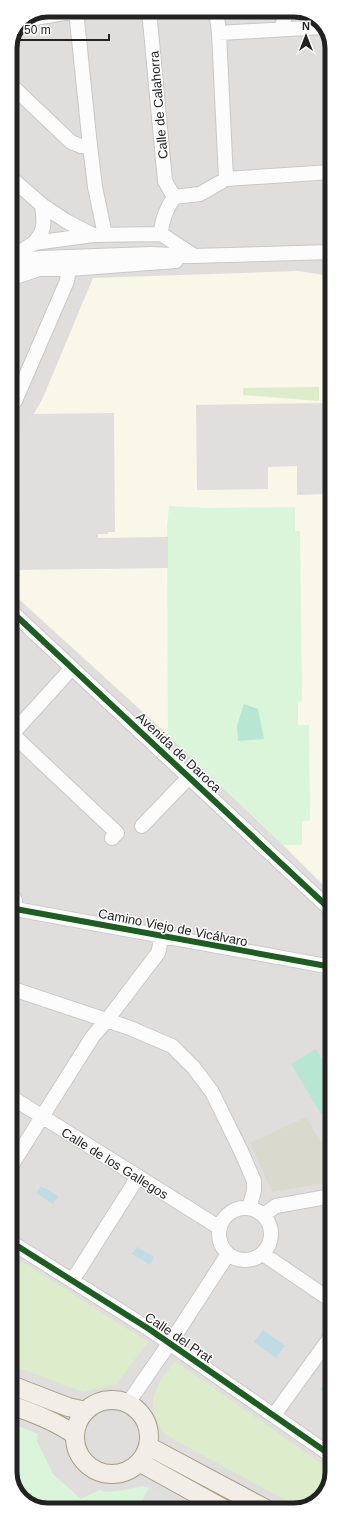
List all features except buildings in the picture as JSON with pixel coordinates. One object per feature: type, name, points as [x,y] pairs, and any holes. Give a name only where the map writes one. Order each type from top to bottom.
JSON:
[{"type":"main road","points":[[17,1387],[68,1407],[86,1411]]},
{"type":"main road","points":[[106,1400],[117,1400],[128,1403],[138,1410],[145,1421],[149,1433],[148,1446],[145,1455],[139,1462],[127,1471],[114,1474],[102,1473],[90,1467],[82,1458],[76,1447],[76,1426],[86,1411],[95,1404],[106,1400]]},
{"type":"main road","points":[[17,1407],[62,1426],[75,1435]]},
{"type":"main road","points":[[148,1446],[255,1503]]},
{"type":"main road","points":[[139,1462],[213,1503]]},
{"type":"street","points":[[77,17],[99,235]]},
{"type":"street","name":"Calle de Calahorra","points":[[150,17],[165,181],[174,197]]},
{"type":"street","points":[[217,17],[226,179]]},
{"type":"street","points":[[281,29],[285,17]]},
{"type":"street","points":[[219,33],[317,27]]},
{"type":"street","points":[[17,91],[71,142],[81,146],[90,146]]},
{"type":"street","points":[[161,234],[162,224],[168,206],[174,197],[200,194],[226,179],[325,172]]},
{"type":"street","points":[[17,183],[42,205],[66,221],[99,235]]},
{"type":"street","points":[[17,256],[34,243],[44,227],[42,205]]},
{"type":"street","points":[[34,243],[99,235],[161,234],[193,256]]},
{"type":"street","points":[[17,262],[41,258],[152,254],[193,256],[325,252]]},
{"type":"street","points":[[17,276],[39,270],[69,270],[172,262],[193,256]]},
{"type":"street","points":[[17,396],[67,281],[69,270]]},
{"type":"street","name":"Avenida de Daroca","points":[[17,617],[325,904]]},
{"type":"street","points":[[17,727],[72,668]]},
{"type":"street","points":[[17,739],[117,833],[112,838]]},
{"type":"street","points":[[142,826],[189,777]]},
{"type":"street","name":"Camino Viejo de Vicálvaro","points":[[17,909],[325,966]]},
{"type":"street","points":[[17,1155],[93,1036],[158,953],[162,936]]},
{"type":"street","points":[[17,990],[130,1028],[172,1046],[194,1068],[212,1092],[241,1151],[254,1181],[254,1191],[249,1208]]},
{"type":"street","name":"Calle de los Gallegos","points":[[17,1101],[220,1228]]},
{"type":"street","points":[[72,1280],[138,1177]]},
{"type":"street","points":[[263,1215],[276,1206],[325,1197]]},
{"type":"street","points":[[249,1208],[263,1215],[268,1221],[271,1235],[270,1242],[263,1254],[249,1260],[242,1260],[228,1254],[219,1235],[223,1221],[228,1215],[234,1211],[249,1208]]},
{"type":"street","name":"Calle del Prat","points":[[17,1246],[170,1343],[325,1451]]},
{"type":"street","points":[[128,1403],[170,1343],[228,1254]]},
{"type":"street","points":[[263,1254],[325,1296]]},
{"type":"street","points":[[274,1415],[325,1345]]},
{"type":"shaded area","points":[[296,17],[306,19],[315,25],[321,32],[324,42],[325,1476],[321,1488],[313,1497],[306,1501],[294,1503],[46,1503],[32,1499],[25,1493],[19,1484],[17,1472],[17,48],[19,36],[26,26],[36,19]]},
{"type":"shaded area","points":[[298,271],[325,275],[325,887],[168,735],[17,597],[17,441],[42,400],[93,278]]},
{"type":"shaded area","points":[[324,403],[325,494],[297,495],[297,466],[268,467],[268,489],[197,490],[196,405]]},
{"type":"shaded area","points":[[114,413],[115,532],[98,534],[98,538],[168,537],[168,568],[17,570],[17,441],[33,414]]},
{"type":"shaded area","points":[[306,1117],[325,1148],[325,1183],[272,1192],[250,1143]]},
{"type":"shaded area","points":[[149,1488],[176,1503],[141,1503]]},
{"type":"green space","points":[[319,387],[319,401],[243,395],[243,388]]},
{"type":"green space","points":[[169,506],[203,508],[295,507],[295,531],[300,531],[302,701],[298,702],[298,725],[309,725],[310,821],[302,821],[302,845],[283,845],[168,735],[167,527]]},
{"type":"green space","points":[[244,704],[258,709],[264,739],[238,741],[237,726]]},
{"type":"green space","points":[[316,1049],[325,1064],[325,1111],[321,1114],[291,1064]]},
{"type":"green space","points":[[17,1259],[148,1342],[116,1384],[83,1392],[17,1367]]},
{"type":"green space","points":[[175,1361],[325,1466],[325,1476],[321,1488],[313,1497],[306,1501],[291,1503],[171,1438],[163,1432],[153,1409],[153,1398],[160,1381]]},
{"type":"green space","points":[[17,1425],[38,1434],[37,1441],[53,1474],[81,1499],[99,1490],[106,1492],[142,1486],[149,1488],[176,1503],[46,1503],[36,1501],[25,1493],[19,1484],[17,1472]]},
{"type":"water","points":[[41,1186],[58,1196],[53,1204],[36,1193]]},
{"type":"water","points":[[137,1247],[154,1257],[150,1265],[132,1254]]},
{"type":"water","points":[[263,1330],[285,1346],[276,1358],[254,1342]]},
{"type":"water","points":[[325,1383],[325,1393],[320,1390]]},
{"type":"cycle path","points":[[17,617],[325,904]]},
{"type":"cycle path","points":[[17,909],[325,966]]},
{"type":"cycle path","points":[[17,1246],[149,1329],[325,1451]]}]
